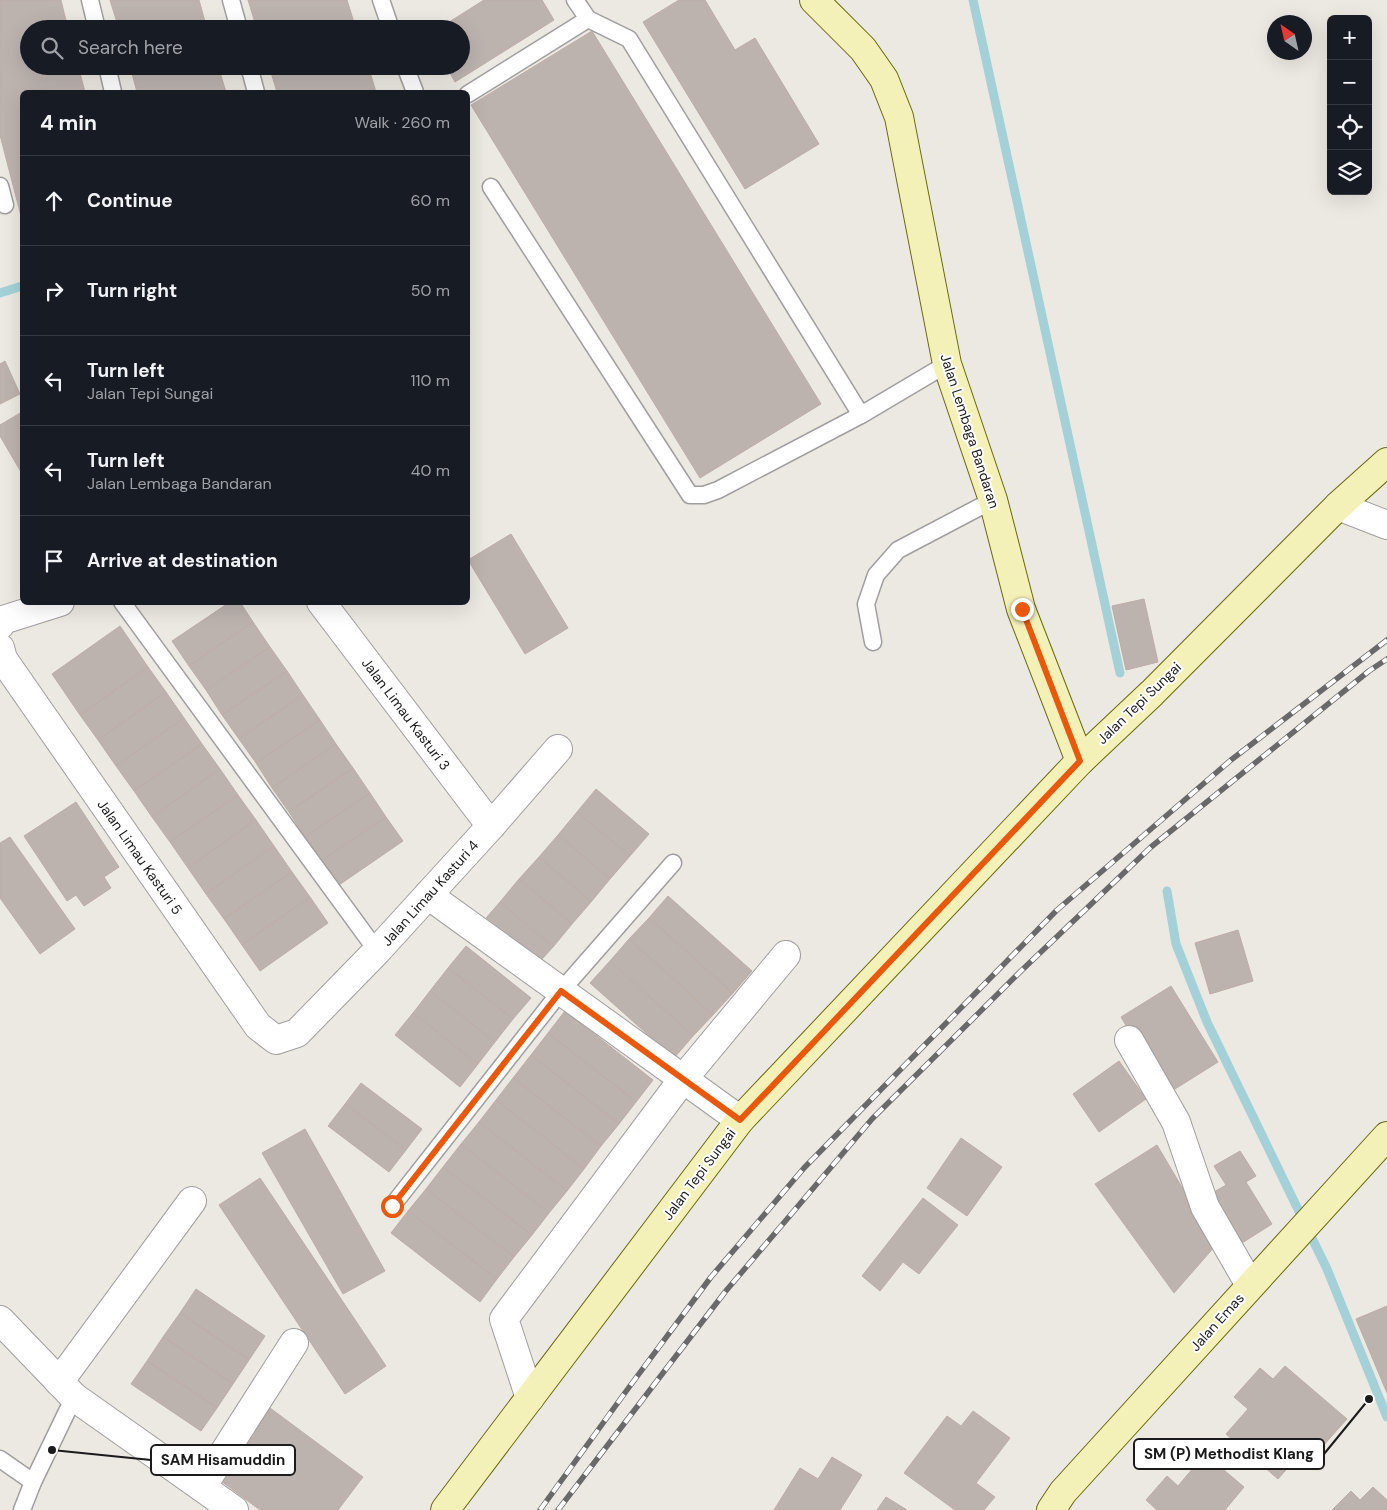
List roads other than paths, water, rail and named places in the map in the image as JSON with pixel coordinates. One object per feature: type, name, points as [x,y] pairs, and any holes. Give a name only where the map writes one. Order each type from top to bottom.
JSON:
[{"type":"main road","name":"Jalan Lembaga Bandaran","points":[[814,0],[863,49],[884,79],[899,117],[947,364],[993,500],[1022,609],[1080,761]]},
{"type":"main road","name":"Jalan Tepi Sungai","points":[[445,1510],[740,1120],[1080,761],[1152,693],[1338,506],[1387,462]]},
{"type":"main road","name":"Jalan Emas","points":[[1051,1510],[1063,1492],[1387,1136]]},
{"type":"street","points":[[1338,506],[1387,525]]},
{"type":"street","points":[[1,623],[52,605]]},
{"type":"street","name":"Jalan Limau Kasturi 3","points":[[323,605],[491,826]]},
{"type":"street","name":"Jalan Limau Kasturi 5","points":[[0,648],[3,659],[258,1026],[276,1040],[297,1033]]},
{"type":"street","name":"Jalan Limau Kasturi 4","points":[[297,1033],[377,951],[558,749]]},
{"type":"street","points":[[428,895],[740,1120]]},
{"type":"street","points":[[530,1398],[504,1319],[683,1078],[786,955]]},
{"type":"street","points":[[1129,1040],[1176,1122],[1205,1208],[1250,1285]]},
{"type":"street","points":[[66,1389],[192,1201]]},
{"type":"street","points":[[0,1320],[66,1389],[234,1510]]},
{"type":"street","points":[[202,1487],[294,1343]]},
{"type":"lane","points":[[90,0],[95,20]]},
{"type":"lane","points":[[231,0],[237,20]]},
{"type":"lane","points":[[381,0],[388,20]]},
{"type":"lane","points":[[575,0],[588,19],[629,38],[861,415]]},
{"type":"lane","points":[[470,93],[588,19]]},
{"type":"lane","points":[[109,75],[113,90]]},
{"type":"lane","points":[[251,75],[255,90]]},
{"type":"lane","points":[[408,75],[414,90]]},
{"type":"lane","points":[[0,186],[5,205]]},
{"type":"lane","points":[[491,187],[690,495],[704,495],[718,490],[861,415],[947,364]]},
{"type":"lane","points":[[873,642],[866,604],[876,575],[898,550],[993,500]]},
{"type":"lane","points":[[124,605],[377,951]]},
{"type":"lane","points":[[392,1206],[561,991],[673,863]]},
{"type":"lane","points":[[22,1510],[66,1389]]},
{"type":"lane","points":[[0,1459],[33,1482]]},
{"type":"waterway","points":[[973,0],[1120,673]]},
{"type":"waterway","points":[[0,293],[20,287]]},
{"type":"waterway","points":[[1167,891],[1176,944],[1207,1022],[1327,1269],[1387,1417]]},
{"type":"railway","points":[[540,1510],[711,1277],[804,1168],[1057,910],[1231,760],[1387,640]]},
{"type":"railway","points":[[558,1510],[725,1292],[872,1119],[1021,971],[1151,847],[1369,671],[1387,659]]},
{"type":"place","name":"SM (P) Methodist Klang","points":[[1369,1399]]},
{"type":"place","name":"SAM Hisamuddin","points":[[52,1450]]}]
